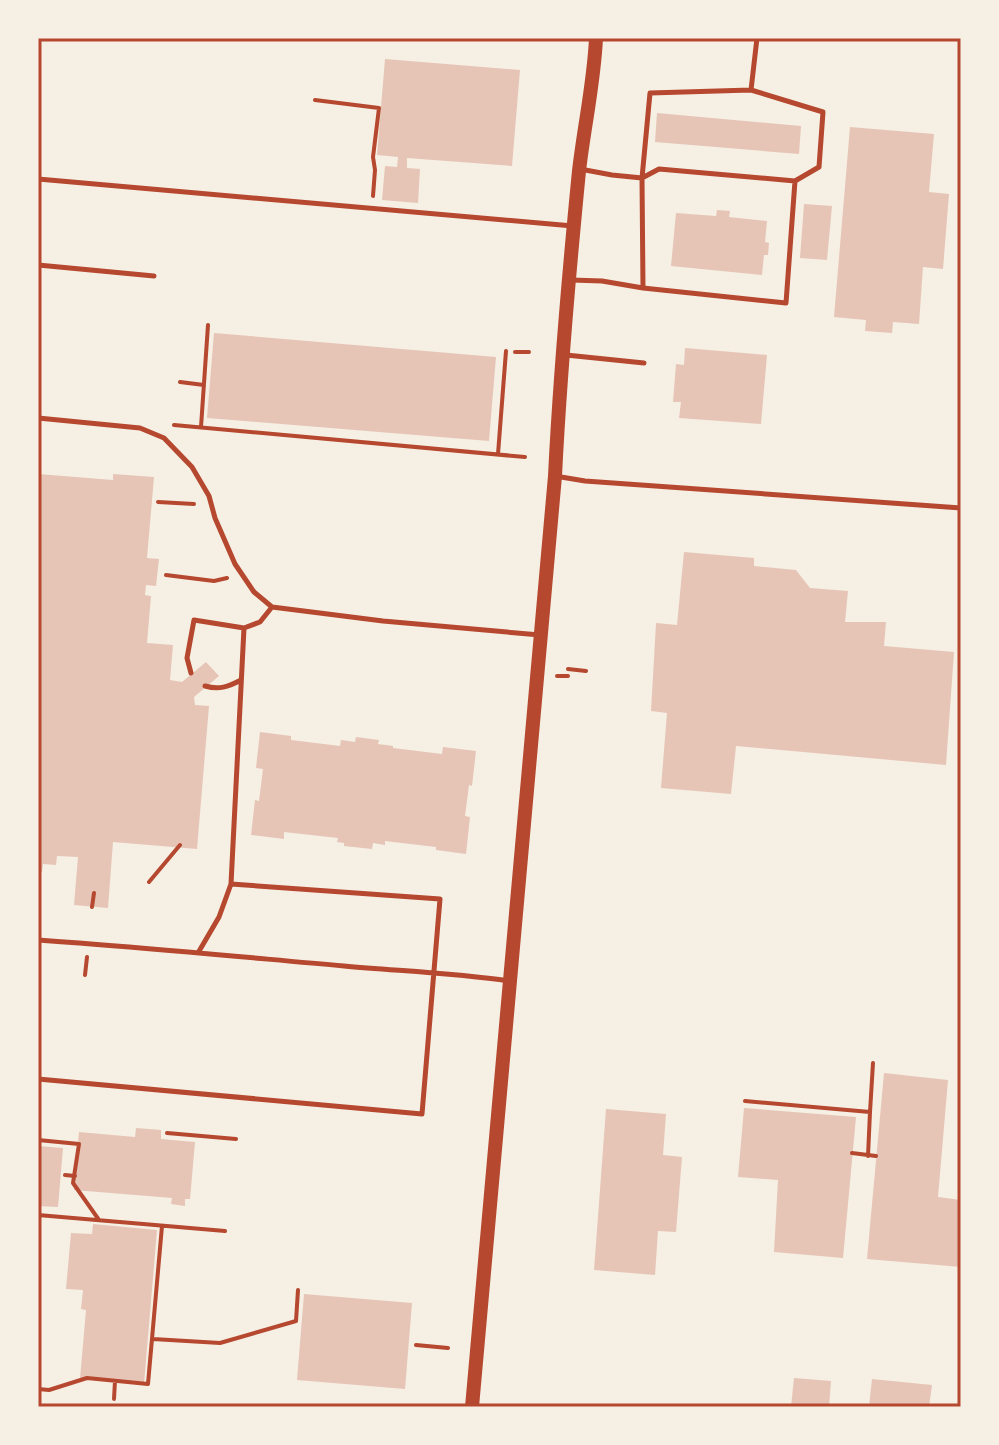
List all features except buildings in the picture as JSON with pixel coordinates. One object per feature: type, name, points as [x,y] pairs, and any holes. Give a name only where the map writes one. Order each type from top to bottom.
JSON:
[{"type":"street","points":[[472,1407],[555,476],[561,354],[596,38]]},
{"type":"lane","points":[[751,90],[757,38]]},
{"type":"lane","points":[[580,169],[642,178],[659,169],[795,181],[819,167],[823,112],[751,90],[650,93],[642,178],[643,288]]},
{"type":"lane","points":[[38,179],[574,226]]},
{"type":"lane","points":[[570,280],[786,303],[795,181]]},
{"type":"lane","points":[[38,265],[154,276]]},
{"type":"lane","points":[[561,354],[644,363]]},
{"type":"lane","points":[[38,418],[140,428],[164,438],[192,467],[209,496],[235,564],[254,592],[272,607],[383,621],[541,635]]},
{"type":"lane","points":[[555,476],[585,481],[961,508]]},
{"type":"lane","points":[[191,673],[187,658],[194,620],[244,628],[260,622],[272,607]]},
{"type":"lane","points":[[198,953],[219,917],[231,884],[244,628]]},
{"type":"lane","points":[[205,686],[216,689],[242,680]]},
{"type":"lane","points":[[38,1079],[422,1114],[440,899],[231,884]]},
{"type":"lane","points":[[38,940],[510,981]]},
{"type":"path","points":[[315,100],[379,108],[373,157],[373,196]]},
{"type":"path","points":[[201,427],[208,325]]},
{"type":"path","points":[[498,454],[506,351]]},
{"type":"path","points":[[515,352],[529,352]]},
{"type":"path","points":[[180,382],[204,385]]},
{"type":"path","points":[[174,425],[525,457]]},
{"type":"path","points":[[158,502],[194,504]]},
{"type":"path","points":[[166,575],[214,581],[227,578]]},
{"type":"path","points":[[568,669],[586,671]]},
{"type":"path","points":[[557,676],[568,676]]},
{"type":"path","points":[[149,882],[180,845]]},
{"type":"path","points":[[92,907],[94,893]]},
{"type":"path","points":[[85,975],[87,957]]},
{"type":"path","points":[[868,1156],[873,1063]]},
{"type":"path","points":[[745,1101],[870,1112]]},
{"type":"path","points":[[167,1133],[236,1139]]},
{"type":"path","points":[[38,1140],[79,1144],[73,1183],[99,1220]]},
{"type":"path","points":[[852,1153],[876,1156]]},
{"type":"path","points":[[65,1175],[75,1176]]},
{"type":"path","points":[[38,1215],[225,1231]]},
{"type":"path","points":[[38,1389],[49,1390],[87,1378],[148,1384],[162,1226]]},
{"type":"path","points":[[153,1339],[220,1343],[296,1321],[298,1290]]},
{"type":"path","points":[[416,1345],[448,1348]]},
{"type":"path","points":[[114,1399],[115,1381]]}]
